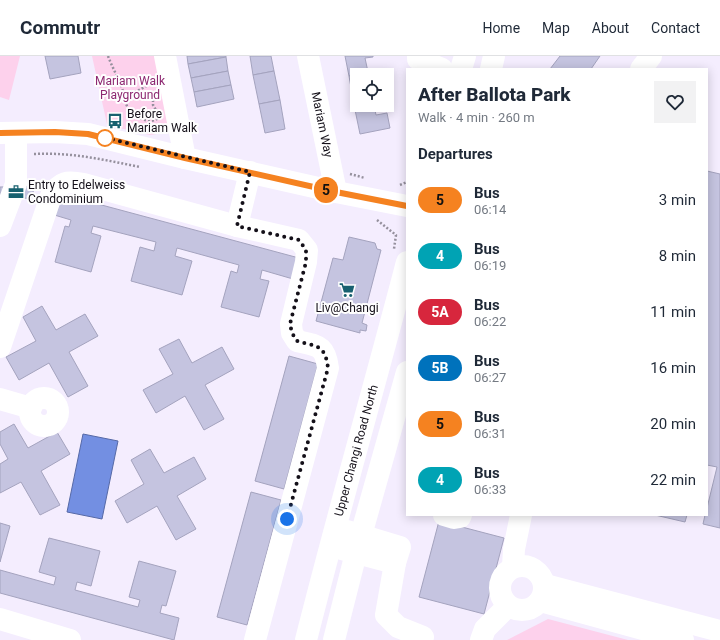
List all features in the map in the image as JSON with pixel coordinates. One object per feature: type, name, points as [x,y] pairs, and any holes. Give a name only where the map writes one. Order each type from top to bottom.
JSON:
[{"type":"street","points":[[165,56],[185,158]]},
{"type":"street","name":"Mariam Way","points":[[308,56],[336,192]]},
{"type":"street","points":[[418,56],[418,59],[440,68]]},
{"type":"street","points":[[461,68],[465,56]]},
{"type":"street","points":[[491,68],[494,56]]},
{"type":"street","points":[[642,68],[651,56]]},
{"type":"street","points":[[2,213],[16,184],[8,133],[55,132],[88,134],[185,158],[336,192],[406,206]]},
{"type":"street","points":[[237,226],[250,172]]},
{"type":"street","points":[[0,347],[51,196],[57,187],[66,182],[84,184],[237,226],[299,240],[306,250],[306,262],[290,324],[292,333],[297,341],[321,348],[327,355],[328,368],[255,640]]},
{"type":"street","name":"Upper Changi Road North","points":[[306,640],[332,537],[406,266]]},
{"type":"street","points":[[334,640],[358,544],[406,376]]},
{"type":"street","points":[[0,399],[31,408]]},
{"type":"street","points":[[447,516],[454,518],[460,516]]},
{"type":"street","points":[[513,567],[514,550],[521,516]]},
{"type":"street","points":[[332,537],[398,555],[386,614],[387,617],[398,627],[423,637]]},
{"type":"street","points":[[523,565],[533,568],[541,575],[543,593],[531,608],[520,610],[508,606],[501,597],[499,585],[504,574],[513,567],[523,565]]},
{"type":"street","points":[[543,593],[720,631]]},
{"type":"street","points":[[543,593],[683,640]]},
{"type":"street","points":[[480,640],[485,628],[508,606]]},
{"type":"street","points":[[0,619],[70,640]]},
{"type":"path","points":[[108,56],[122,87],[127,106],[134,114],[145,120],[151,121],[158,119]]},
{"type":"path","points":[[124,98],[154,82]]},
{"type":"green space","points":[[0,56],[20,56],[9,100],[0,97]]},
{"type":"green space","name":"Mariam Walk Playground","points":[[92,56],[155,56],[168,121],[163,133],[150,135],[107,124]]},
{"type":"green space","points":[[548,619],[628,640],[507,640]]},
{"type":"water","points":[[83,434],[118,441],[102,519],[67,512]]},
{"type":"building","points":[[45,56],[78,56],[81,73],[50,79]]},
{"type":"building","points":[[187,56],[226,56],[226,57],[188,64]]},
{"type":"building","points":[[250,56],[271,56],[274,71],[253,75]]},
{"type":"building","points":[[345,56],[373,56],[365,58],[367,68],[350,68],[349,76]]},
{"type":"building","points":[[560,56],[600,56],[592,68],[551,68]]},
{"type":"building","points":[[226,57],[228,71],[191,78],[188,64]]},
{"type":"building","points":[[228,71],[231,85],[194,92],[191,78]]},
{"type":"building","points":[[274,71],[280,100],[259,104],[253,75]]},
{"type":"building","points":[[231,85],[234,99],[197,107],[194,92]]},
{"type":"building","points":[[280,100],[285,129],[265,133],[259,104]]},
{"type":"building","points":[[355,112],[375,112],[376,115],[387,113],[390,128],[360,134]]},
{"type":"building","points":[[708,171],[720,174],[720,528],[703,524],[705,516],[708,516],[708,504],[717,467],[708,465]]},
{"type":"building","name":"Entry to Edelweiss Condominium","points":[[35,186],[31,198],[0,199],[0,187]]},
{"type":"building","points":[[57,193],[299,258],[293,279],[262,270],[260,279],[269,281],[259,317],[221,307],[231,271],[237,273],[239,265],[177,248],[175,256],[192,261],[182,295],[131,281],[140,247],[154,251],[156,242],[93,226],[91,233],[101,236],[91,272],[55,262],[65,226],[69,227],[71,220],[51,214]]},
{"type":"building","name":"Liv@Changi","points":[[349,237],[375,243],[377,249],[381,250],[362,323],[367,325],[366,331],[360,330],[360,333],[316,321],[333,258],[343,260]]},
{"type":"building","points":[[42,306],[56,330],[85,314],[98,336],[69,352],[88,386],[68,397],[49,363],[19,380],[6,357],[36,341],[23,317]]},
{"type":"building","points":[[179,339],[192,363],[222,347],[234,369],[205,385],[224,419],[204,430],[185,396],[156,413],[143,390],[173,374],[159,349]]},
{"type":"building","points":[[289,356],[318,364],[284,489],[255,481]]},
{"type":"building","points":[[14,424],[28,448],[57,432],[70,454],[41,471],[60,505],[40,515],[21,482],[0,493],[0,464],[8,459],[0,444],[0,432]]},
{"type":"building","points":[[150,449],[164,473],[194,457],[206,479],[177,496],[196,529],[176,540],[157,506],[127,523],[115,501],[144,484],[131,460]]},
{"type":"building","points":[[251,492],[281,500],[247,625],[217,617]]},
{"type":"building","points":[[659,516],[687,516],[685,522]]},
{"type":"building","points":[[439,521],[504,538],[484,614],[419,597]]},
{"type":"building","points":[[0,523],[10,526],[0,562]]},
{"type":"building","points":[[49,538],[100,551],[91,586],[77,582],[75,590],[138,607],[140,600],[129,597],[139,561],[176,571],[166,606],[162,605],[160,613],[179,618],[174,640],[0,593],[0,570],[54,585],[56,577],[39,572]]},
{"type":"bus line","name":"5","points":[[0,133],[55,132],[88,134],[185,158],[336,192],[406,206]]},
{"type":"place","name":"Before Mariam Walk","points":[[115,121]]},
{"type":"place","name":"Entry to Edelweiss Condominium","points":[[16,192]]},
{"type":"place","name":"Liv@Changi","points":[[347,290]]},
{"type":"route","points":[[105,138],[102,137],[185,158],[250,172],[237,226],[299,240],[306,250],[306,262],[290,324],[292,333],[297,341],[321,348],[327,355],[328,368],[287,519]]}]
